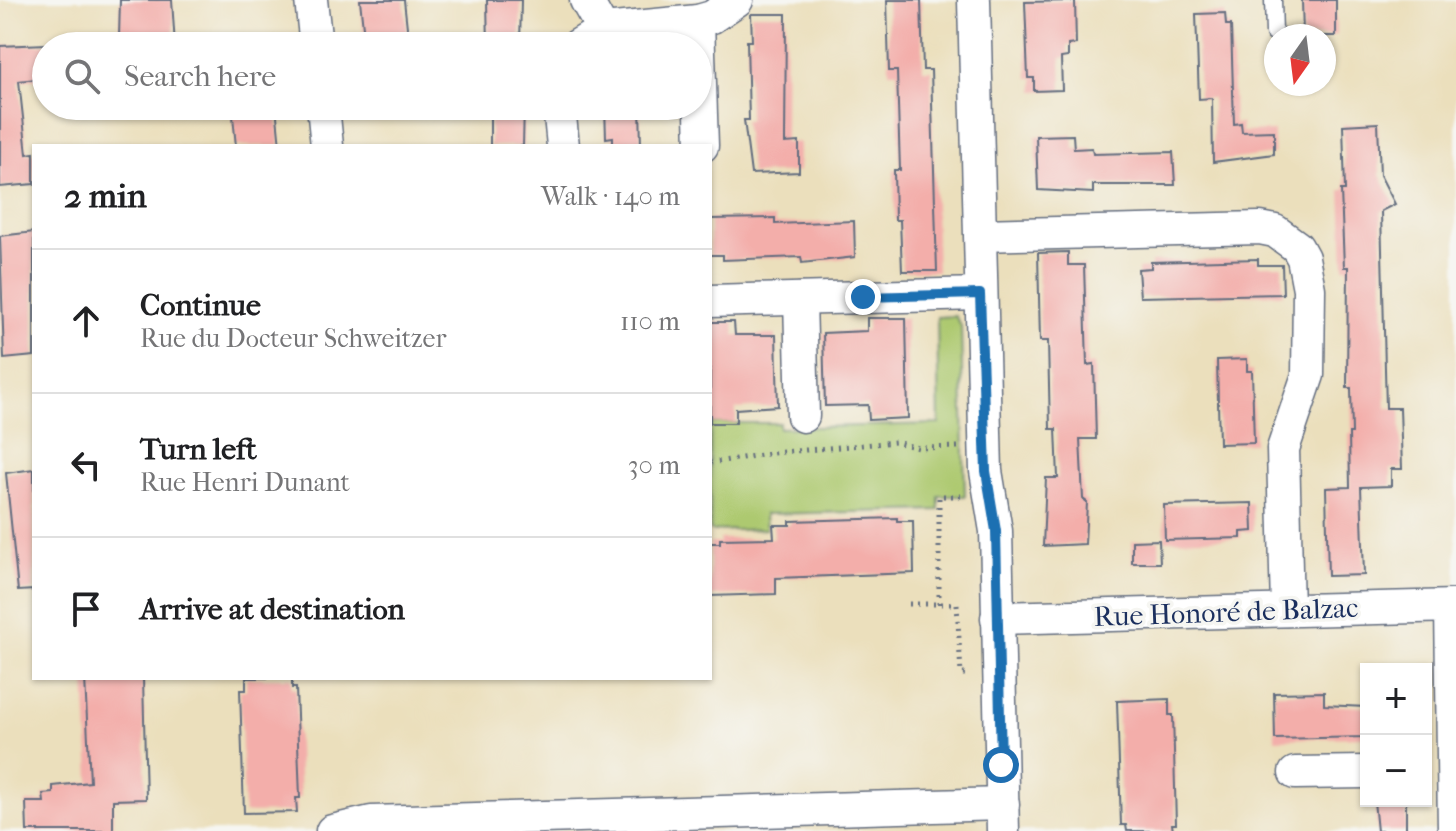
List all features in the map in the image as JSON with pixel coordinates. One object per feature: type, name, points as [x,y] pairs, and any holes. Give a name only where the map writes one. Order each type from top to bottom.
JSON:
[{"type":"street","points":[[311,0],[314,32]]},
{"type":"street","points":[[586,0],[589,32]]},
{"type":"street","points":[[628,32],[698,21],[737,0]]},
{"type":"street","points":[[332,831],[371,822],[1003,818],[996,531],[986,471],[974,0]]},
{"type":"street","points":[[698,21],[698,32]]},
{"type":"street","points":[[324,120],[327,144]]},
{"type":"street","points":[[560,120],[563,144]]},
{"type":"street","points":[[701,120],[702,144]]},
{"type":"street","points":[[981,235],[1260,228],[1275,231],[1297,247],[1307,273],[1310,358],[1306,387],[1283,449],[1287,610]]},
{"type":"street","points":[[712,301],[980,294]]},
{"type":"street","points":[[800,299],[803,416]]},
{"type":"street","points":[[1453,606],[1448,784],[1454,831]]},
{"type":"street","name":"Rue Honoré de Balzac","points":[[997,618],[1453,606]]},
{"type":"street","points":[[1295,773],[1360,772]]},
{"type":"lane","points":[[1273,0],[1274,24]]},
{"type":"path","points":[[712,463],[773,453],[895,442],[919,448],[964,447],[964,459]]},
{"type":"path","points":[[939,604],[939,496],[965,496],[965,484]]},
{"type":"green space","points":[[955,316],[961,326],[965,496],[939,496],[939,510],[765,514],[766,529],[712,531],[712,423],[779,423],[779,428],[939,424],[937,317]]},
{"type":"building","points":[[120,0],[172,0],[174,32],[119,32]]},
{"type":"building","points":[[360,0],[404,0],[407,32],[363,32]]},
{"type":"building","points":[[487,0],[521,0],[520,32],[488,32]]},
{"type":"building","points":[[887,0],[921,0],[923,70],[931,70],[937,271],[902,271],[900,220],[895,220],[894,170],[900,170],[897,71],[889,71]]},
{"type":"building","points":[[1302,0],[1336,0],[1336,24],[1303,24]]},
{"type":"building","points":[[1075,1],[1076,44],[1068,45],[1068,57],[1061,58],[1062,90],[1034,91],[1034,78],[1028,78],[1025,2]]},
{"type":"building","points":[[1225,13],[1226,25],[1231,25],[1234,124],[1241,123],[1242,132],[1274,131],[1274,154],[1213,162],[1212,98],[1199,99],[1196,14]]},
{"type":"building","points":[[751,14],[786,14],[785,143],[799,142],[799,172],[751,174],[744,120],[749,120],[747,41],[752,41]]},
{"type":"building","points":[[32,45],[32,80],[19,81],[27,154],[32,153],[32,184],[0,187],[0,46]]},
{"type":"building","points":[[233,120],[277,120],[280,144],[236,144]]},
{"type":"building","points":[[490,120],[524,120],[523,144],[490,144]]},
{"type":"building","points":[[605,120],[640,120],[641,144],[613,144],[613,137],[606,138]]},
{"type":"building","points":[[1378,123],[1380,175],[1395,204],[1381,211],[1386,408],[1400,408],[1402,469],[1391,469],[1391,486],[1361,487],[1364,575],[1328,576],[1326,488],[1350,487],[1349,433],[1352,433],[1351,388],[1347,388],[1348,267],[1344,267],[1341,190],[1345,190],[1343,125]]},
{"type":"building","points":[[1073,135],[1074,149],[1092,148],[1093,154],[1173,152],[1175,185],[1093,185],[1093,193],[1038,190],[1036,136]]},
{"type":"building","points":[[775,218],[775,224],[854,221],[855,257],[802,263],[801,257],[723,260],[723,255],[712,255],[712,219]]},
{"type":"building","points":[[32,232],[32,356],[4,359],[0,236]]},
{"type":"building","points":[[1068,252],[1068,265],[1084,265],[1087,365],[1094,364],[1096,439],[1080,439],[1083,499],[1087,502],[1085,544],[1043,546],[1046,478],[1058,478],[1056,429],[1050,429],[1048,341],[1040,341],[1038,253]]},
{"type":"building","points":[[1258,259],[1258,265],[1282,265],[1283,294],[1140,297],[1138,269],[1151,268],[1151,262]]},
{"type":"building","points":[[867,318],[906,318],[908,418],[869,420],[868,405],[825,406],[823,333],[867,331]]},
{"type":"building","points":[[712,322],[734,322],[735,335],[776,335],[778,406],[736,409],[736,423],[712,423]]},
{"type":"building","points":[[1247,359],[1247,371],[1252,371],[1254,443],[1219,444],[1217,360]]},
{"type":"building","points":[[32,469],[32,590],[18,591],[6,473]]},
{"type":"building","points":[[1252,503],[1253,531],[1241,532],[1241,538],[1165,540],[1164,505]]},
{"type":"building","points":[[897,518],[897,521],[913,521],[914,573],[776,578],[776,594],[712,596],[712,543],[720,543],[720,539],[774,538],[773,525],[790,525],[790,521]]},
{"type":"building","points":[[1159,540],[1160,563],[1132,563],[1132,541]]},
{"type":"building","points":[[85,680],[143,680],[146,799],[113,800],[113,831],[27,831],[26,802],[44,802],[43,794],[53,793],[53,786],[90,782]]},
{"type":"building","points":[[246,680],[292,680],[292,688],[296,688],[300,798],[296,798],[297,812],[244,813],[240,690],[246,690]]},
{"type":"building","points":[[1324,692],[1324,705],[1360,707],[1360,737],[1275,739],[1274,693]]},
{"type":"building","points":[[1169,699],[1169,715],[1173,715],[1176,824],[1172,824],[1173,831],[1127,831],[1126,825],[1121,825],[1117,701]]},
{"type":"building","points":[[1375,807],[1406,807],[1406,831],[1377,831]]},
{"type":"route","points":[[863,297],[980,294],[987,489],[996,531],[1001,765]]}]
